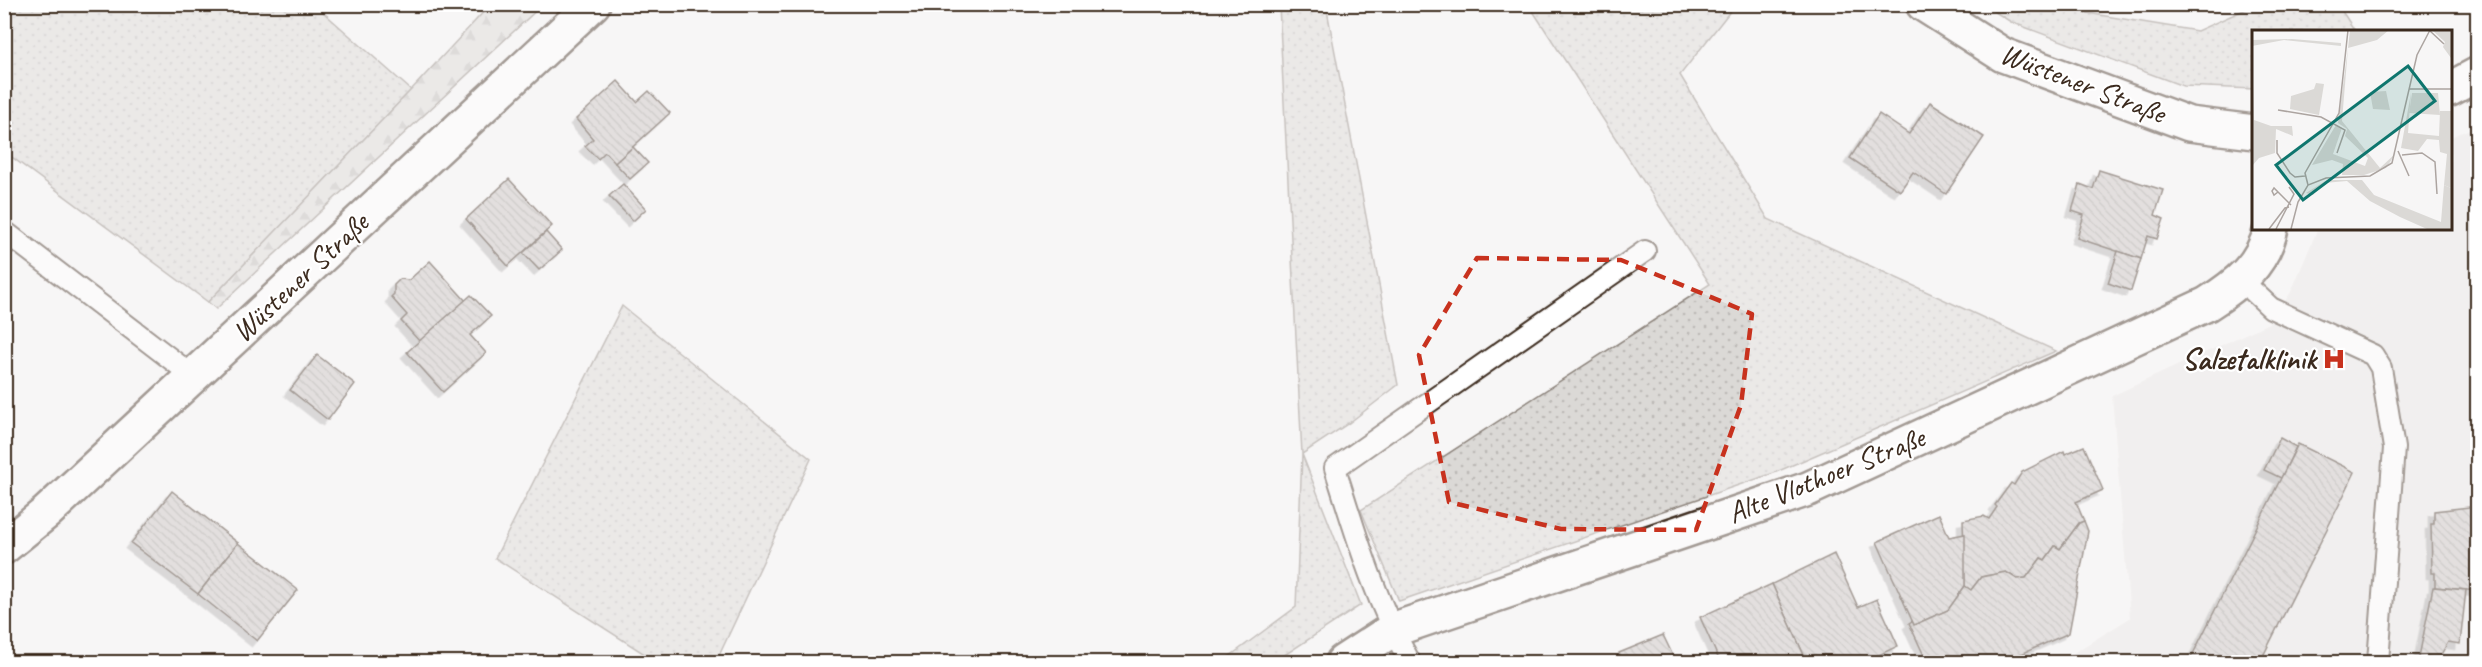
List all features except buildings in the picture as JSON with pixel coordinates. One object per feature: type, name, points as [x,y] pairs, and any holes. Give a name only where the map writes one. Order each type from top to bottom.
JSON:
[{"type":"main road","name":"Wüstener Straße","points":[[4,547],[47,512],[593,4]]},
{"type":"main road","name":"Wüstener Straße","points":[[1923,4],[2003,55],[2189,124],[2252,132]]},
{"type":"main road","points":[[2452,88],[2478,74]]},
{"type":"main road","name":"Alte Vlothoer Straße","points":[[1343,663],[1392,630],[1808,489],[2207,304],[2241,280],[2254,266],[2267,245],[2271,230]]},
{"type":"lane","points":[[4,231],[193,376]]},
{"type":"lane","points":[[1410,663],[1392,630],[1367,570],[1335,468],[1645,251]]},
{"type":"lane","points":[[2241,280],[2271,308],[2373,355],[2381,368],[2394,448],[2378,663]]},
{"type":"highlighted area","points":[[1477,258],[1621,260],[1752,314],[1741,405],[1696,530],[1561,529],[1449,502],[1419,355]]},
{"type":"shaded area","name":"Salzetalklinik","points":[[2477,126],[2477,662],[2059,662],[2130,618],[2112,396],[2271,322],[2291,292],[2317,230],[2452,230],[2452,137]]},
{"type":"green space","points":[[5,5],[315,5],[411,90],[208,302],[5,152]]},
{"type":"green space","points":[[490,5],[542,5],[216,309],[208,302],[411,90]]},
{"type":"green space","points":[[1279,5],[1326,5],[1398,385],[1349,423],[1302,454]]},
{"type":"green space","points":[[1529,5],[1735,5],[1680,75],[1768,219],[2056,351],[1774,473],[1399,601],[1361,510],[1710,284]]},
{"type":"green space","points":[[1984,5],[2062,5],[2075,11],[2197,31],[2255,5],[2338,5],[2354,30],[2252,30],[2252,89],[2183,86],[2011,22]]},
{"type":"green space","points":[[622,306],[811,459],[716,662],[657,662],[495,558]]},
{"type":"green space","points":[[1302,454],[1361,605],[1274,662],[1222,662],[1296,607]]},
{"type":"place","name":"Salzetalklinik","points":[[2334,359]]}]
